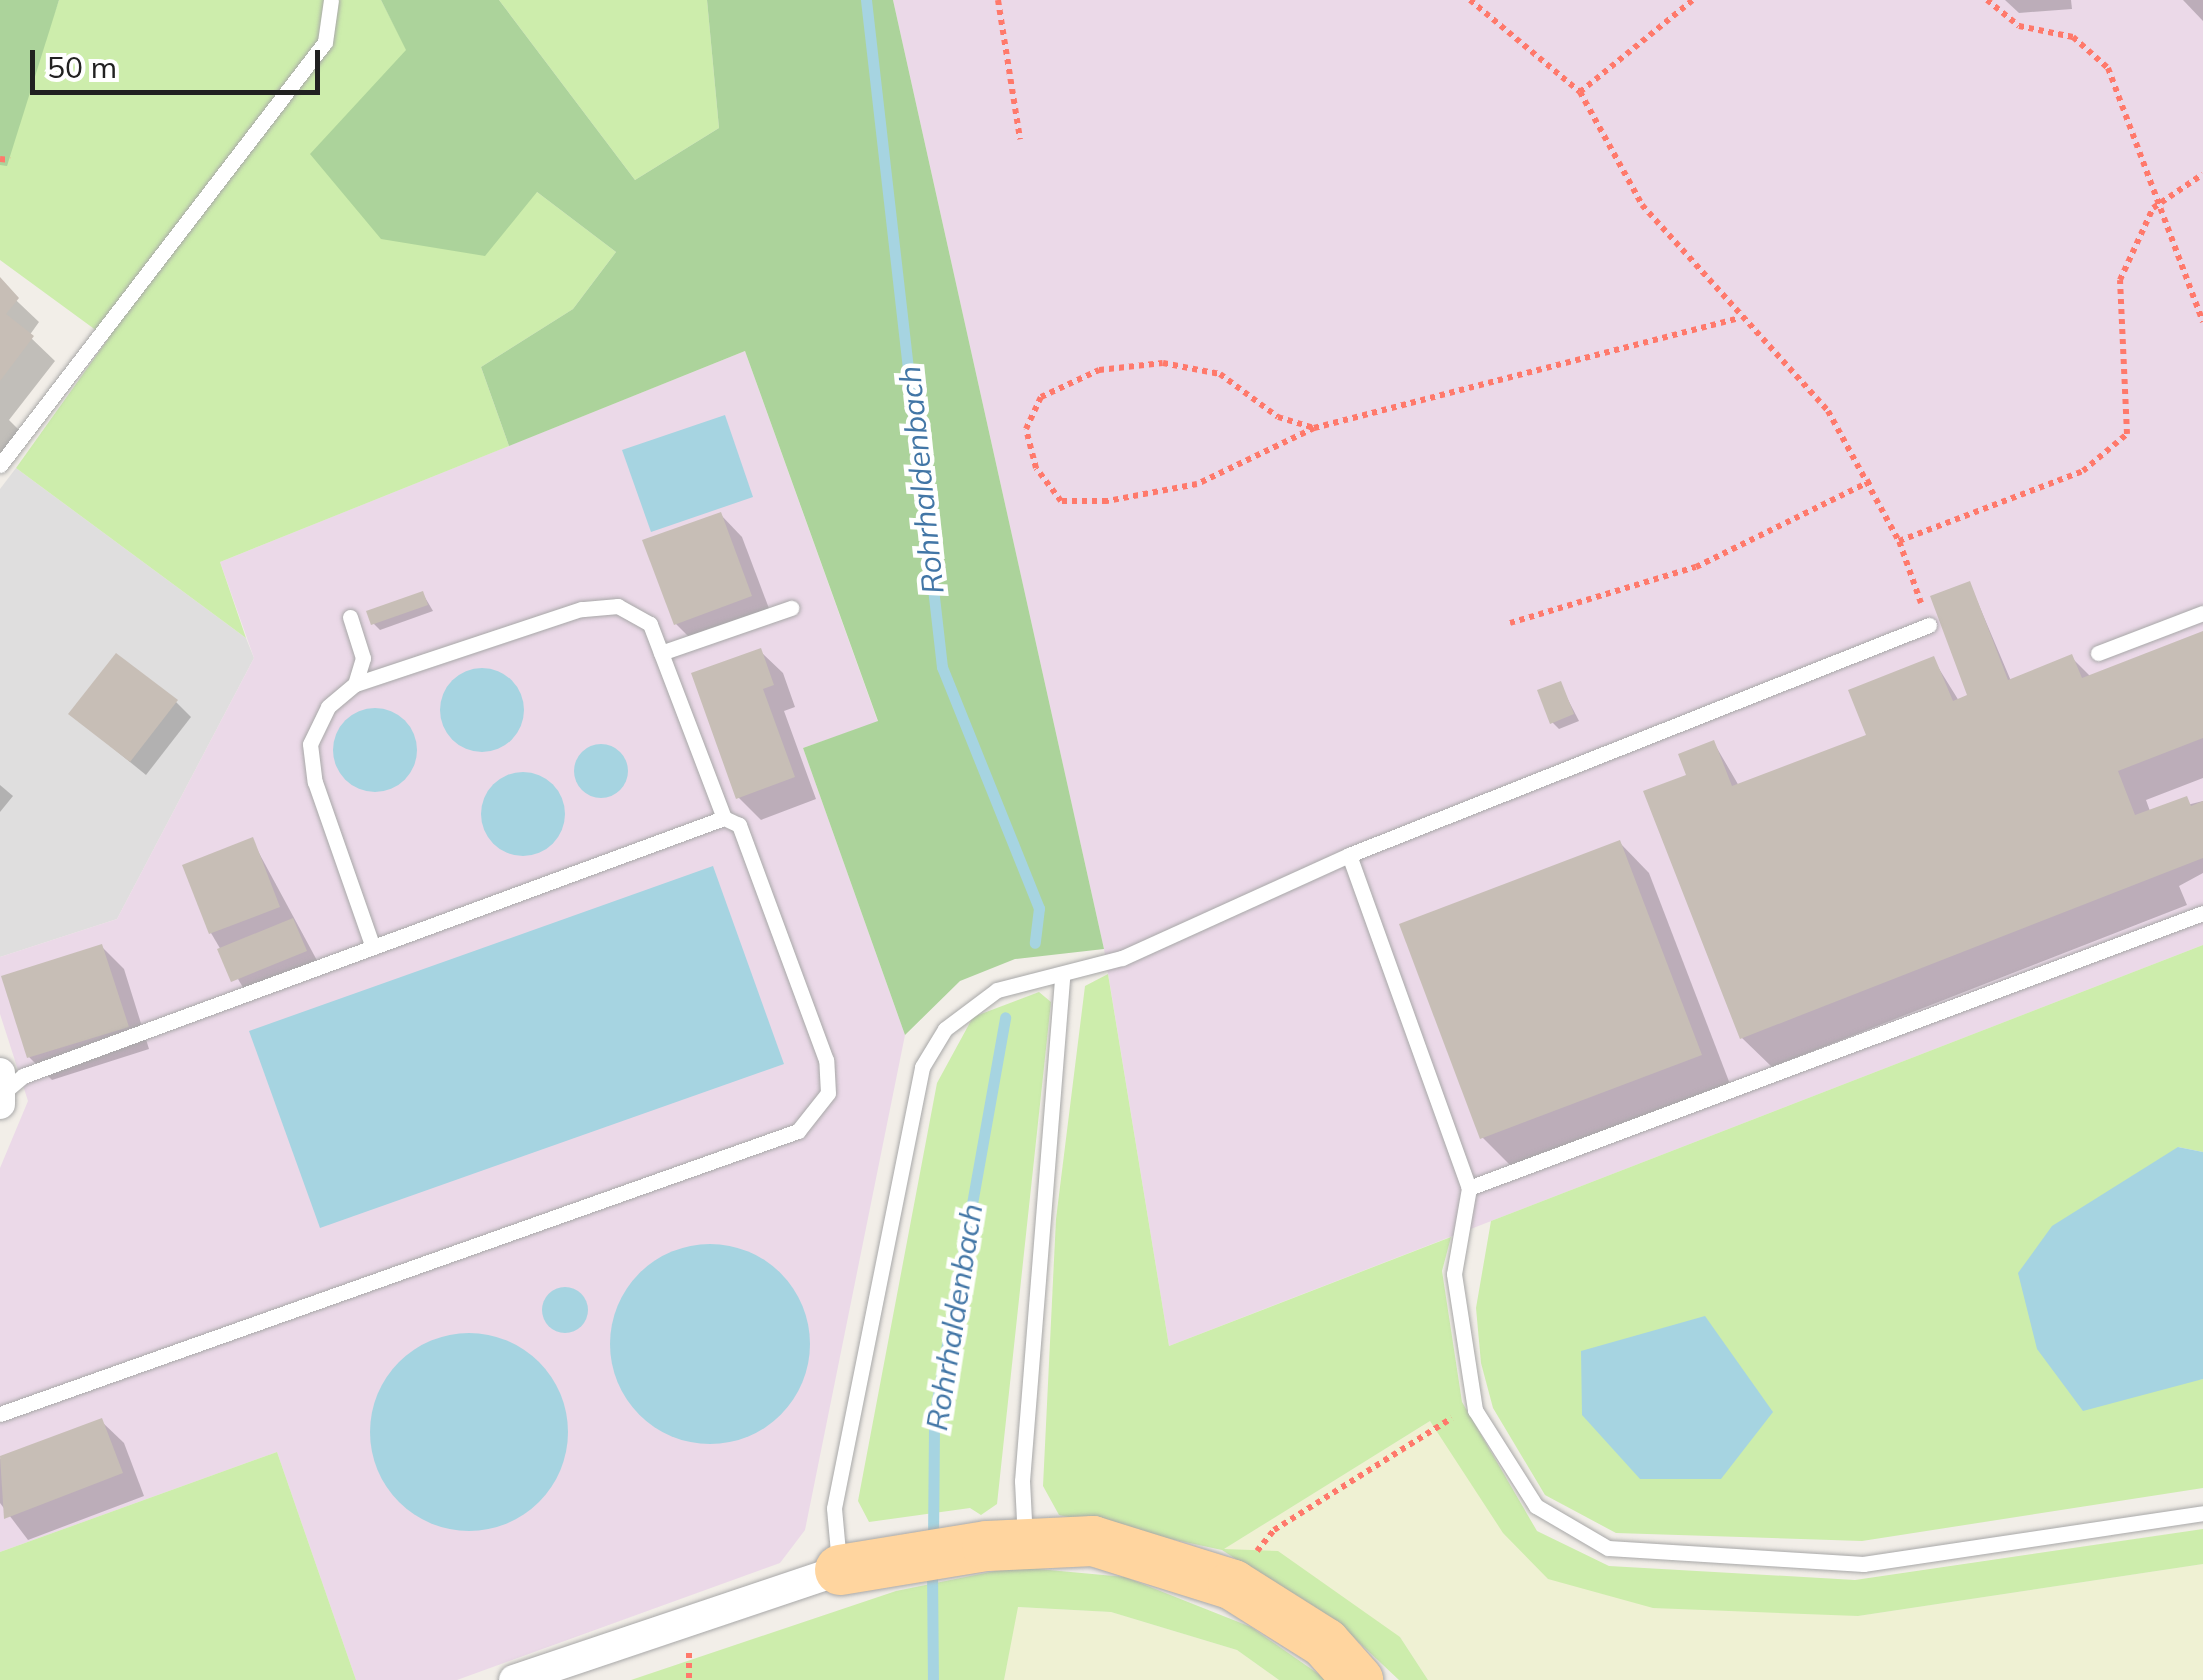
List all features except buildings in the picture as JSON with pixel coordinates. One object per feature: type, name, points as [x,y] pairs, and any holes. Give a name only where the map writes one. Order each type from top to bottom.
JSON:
[{"type":"main road","points":[[861,1566],[1006,1545],[1093,1541],[1233,1584],[1325,1643],[1358,1680]]},
{"type":"street","points":[[514,1680],[861,1566]]},
{"type":"lane","points":[[0,464],[325,42],[331,0]]},
{"type":"lane","points":[[0,1414],[798,1131],[828,1093],[826,1060],[739,825],[724,818],[650,624],[618,606],[580,608],[356,684],[328,707],[310,744],[372,945]]},
{"type":"lane","points":[[661,652],[791,608]]},
{"type":"lane","points":[[2098,653],[2203,614]]},
{"type":"lane","points":[[350,617],[363,658],[356,684]]},
{"type":"lane","points":[[861,1566],[834,1508],[922,1068],[967,1006],[1028,980],[1062,979],[1349,855],[1928,625]]},
{"type":"lane","points":[[1,1090],[23,1076],[724,818]]},
{"type":"lane","points":[[1349,855],[1469,1188],[1454,1274],[1475,1410],[1536,1506],[1608,1548],[1863,1564],[2203,1513]]},
{"type":"lane","points":[[1469,1188],[2203,913]]},
{"type":"lane","points":[[1006,1545],[1022,1481],[1062,979]]},
{"type":"path","points":[[998,0],[1020,139]]},
{"type":"path","points":[[1470,0],[1580,92],[1642,205],[1828,412],[1872,480],[1899,541],[1928,625]]},
{"type":"path","points":[[1580,92],[1693,0]]},
{"type":"path","points":[[1988,0],[2019,26],[2073,36],[2108,68],[2153,208],[2203,322]]},
{"type":"path","points":[[0,159],[10,160]]},
{"type":"path","points":[[1899,541],[2083,471],[2127,434],[2120,280],[2153,208],[2203,174]]},
{"type":"path","points":[[1314,428],[1278,416],[1220,374],[1163,363],[1099,370],[1041,397],[1026,429],[1036,468],[1060,501],[1108,501],[1197,484],[1314,428],[1740,318]]},
{"type":"path","points":[[1510,623],[1696,566],[1872,480]]},
{"type":"path","points":[[1233,1584],[1274,1530],[1475,1410]]},
{"type":"shaded area","points":[[893,0],[2203,0],[2203,945],[1169,1346],[1104,949]]},
{"type":"shaded area","points":[[745,351],[878,722],[803,748],[905,1035],[805,1530],[780,1563],[457,1680],[356,1680],[277,1452],[0,1552],[0,1168],[28,1101],[0,1014],[0,957],[117,919],[254,658],[220,562]]},
{"type":"shaded area","points":[[16,468],[246,638],[254,658],[117,919],[0,957],[0,489]]},
{"type":"green space","points":[[0,0],[59,0],[7,166],[0,165]]},
{"type":"green space","points":[[59,0],[381,0],[407,50],[311,154],[537,192],[616,252],[573,309],[481,367],[509,446],[220,562],[246,638],[16,468],[108,339],[0,260],[0,165]]},
{"type":"green space","points":[[381,0],[499,0],[635,180],[719,128],[707,0],[893,0],[1104,949],[1015,959],[960,981],[905,1035],[803,748],[878,721],[745,351],[509,446],[481,367],[573,309],[616,252],[537,192],[485,256],[381,239],[310,154],[406,50]]},
{"type":"green space","points":[[499,0],[707,0],[719,128],[635,180]]},
{"type":"green space","points":[[2203,945],[2203,1152],[2178,1147],[2186,1382],[2203,1379],[2203,1488],[1862,1541],[1616,1533],[1545,1495],[1493,1408],[1481,1363],[1476,1308],[1491,1221]]},
{"type":"green space","points":[[1108,974],[1169,1346],[1451,1237],[1442,1271],[1462,1402],[1537,1531],[1609,1566],[1855,1580],[2203,1529],[2203,1564],[1858,1616],[1653,1608],[1548,1579],[1503,1533],[1430,1421],[1224,1549],[1278,1551],[1400,1637],[1428,1680],[1399,1680],[1349,1633],[1222,1550],[1059,1515],[1043,1486],[1056,1219],[1085,986]]},
{"type":"green space","points":[[1039,992],[1051,1002],[997,1504],[981,1515],[970,1508],[869,1522],[858,1501],[937,1083],[973,1017]]},
{"type":"green space","points":[[1430,1421],[1548,1579],[1858,1616],[2203,1564],[2203,1680],[1428,1680],[1400,1637],[1222,1550]]},
{"type":"green space","points":[[277,1452],[356,1680],[0,1680],[0,1552]]},
{"type":"green space","points":[[1015,1567],[1125,1577],[1251,1627],[1327,1680],[1279,1680],[1237,1650],[1111,1612],[1018,1607],[1004,1680],[631,1680],[896,1591]]},
{"type":"green space","points":[[1017,1607],[1111,1612],[1237,1650],[1279,1680],[1004,1680]]},
{"type":"water","points":[[725,415],[753,497],[651,532],[622,450]]},
{"type":"water","points":[[482,668],[498,671],[512,680],[521,694],[521,726],[512,740],[498,749],[482,752],[466,749],[452,740],[443,726],[440,710],[443,694],[452,680],[466,671]]},
{"type":"water","points":[[375,708],[398,715],[410,727],[417,750],[410,773],[398,785],[375,792],[352,785],[340,773],[333,750],[340,727],[352,715]]},
{"type":"water","points":[[601,744],[620,752],[628,771],[620,790],[601,798],[582,790],[574,771],[582,752]]},
{"type":"water","points":[[523,772],[539,775],[553,784],[562,798],[562,830],[553,844],[539,853],[523,856],[507,853],[493,844],[484,830],[481,814],[484,798],[493,784],[507,775]]},
{"type":"water","points":[[713,866],[784,1064],[320,1228],[249,1031]]},
{"type":"water","points":[[2178,1147],[2203,1152],[2203,1379],[2083,1411],[2037,1349],[2018,1273],[2052,1226]]},
{"type":"water","points":[[710,1244],[748,1252],[780,1274],[802,1306],[810,1344],[802,1382],[780,1414],[748,1436],[710,1444],[672,1436],[640,1414],[618,1382],[610,1344],[618,1306],[640,1274],[672,1252]]},
{"type":"water","points":[[565,1287],[581,1294],[588,1310],[581,1326],[565,1333],[549,1326],[542,1310],[549,1294]]},
{"type":"water","points":[[1705,1316],[1773,1412],[1721,1479],[1640,1479],[1582,1415],[1581,1351]]},
{"type":"water","points":[[469,1333],[507,1340],[539,1362],[561,1394],[568,1432],[561,1470],[539,1502],[507,1524],[469,1531],[431,1524],[399,1502],[377,1470],[370,1432],[377,1394],[399,1362],[431,1340]]},
{"type":"waterway","name":"Rohrhaldenbach","points":[[866,0],[942,667],[1039,908],[1035,943]]},
{"type":"waterway","name":"Rohrhaldenbach","points":[[933,1541],[934,1417],[1005,1017]]},
{"type":"waterway","name":"Rohrhaldenbach","points":[[932,1569],[933,1680]]}]
